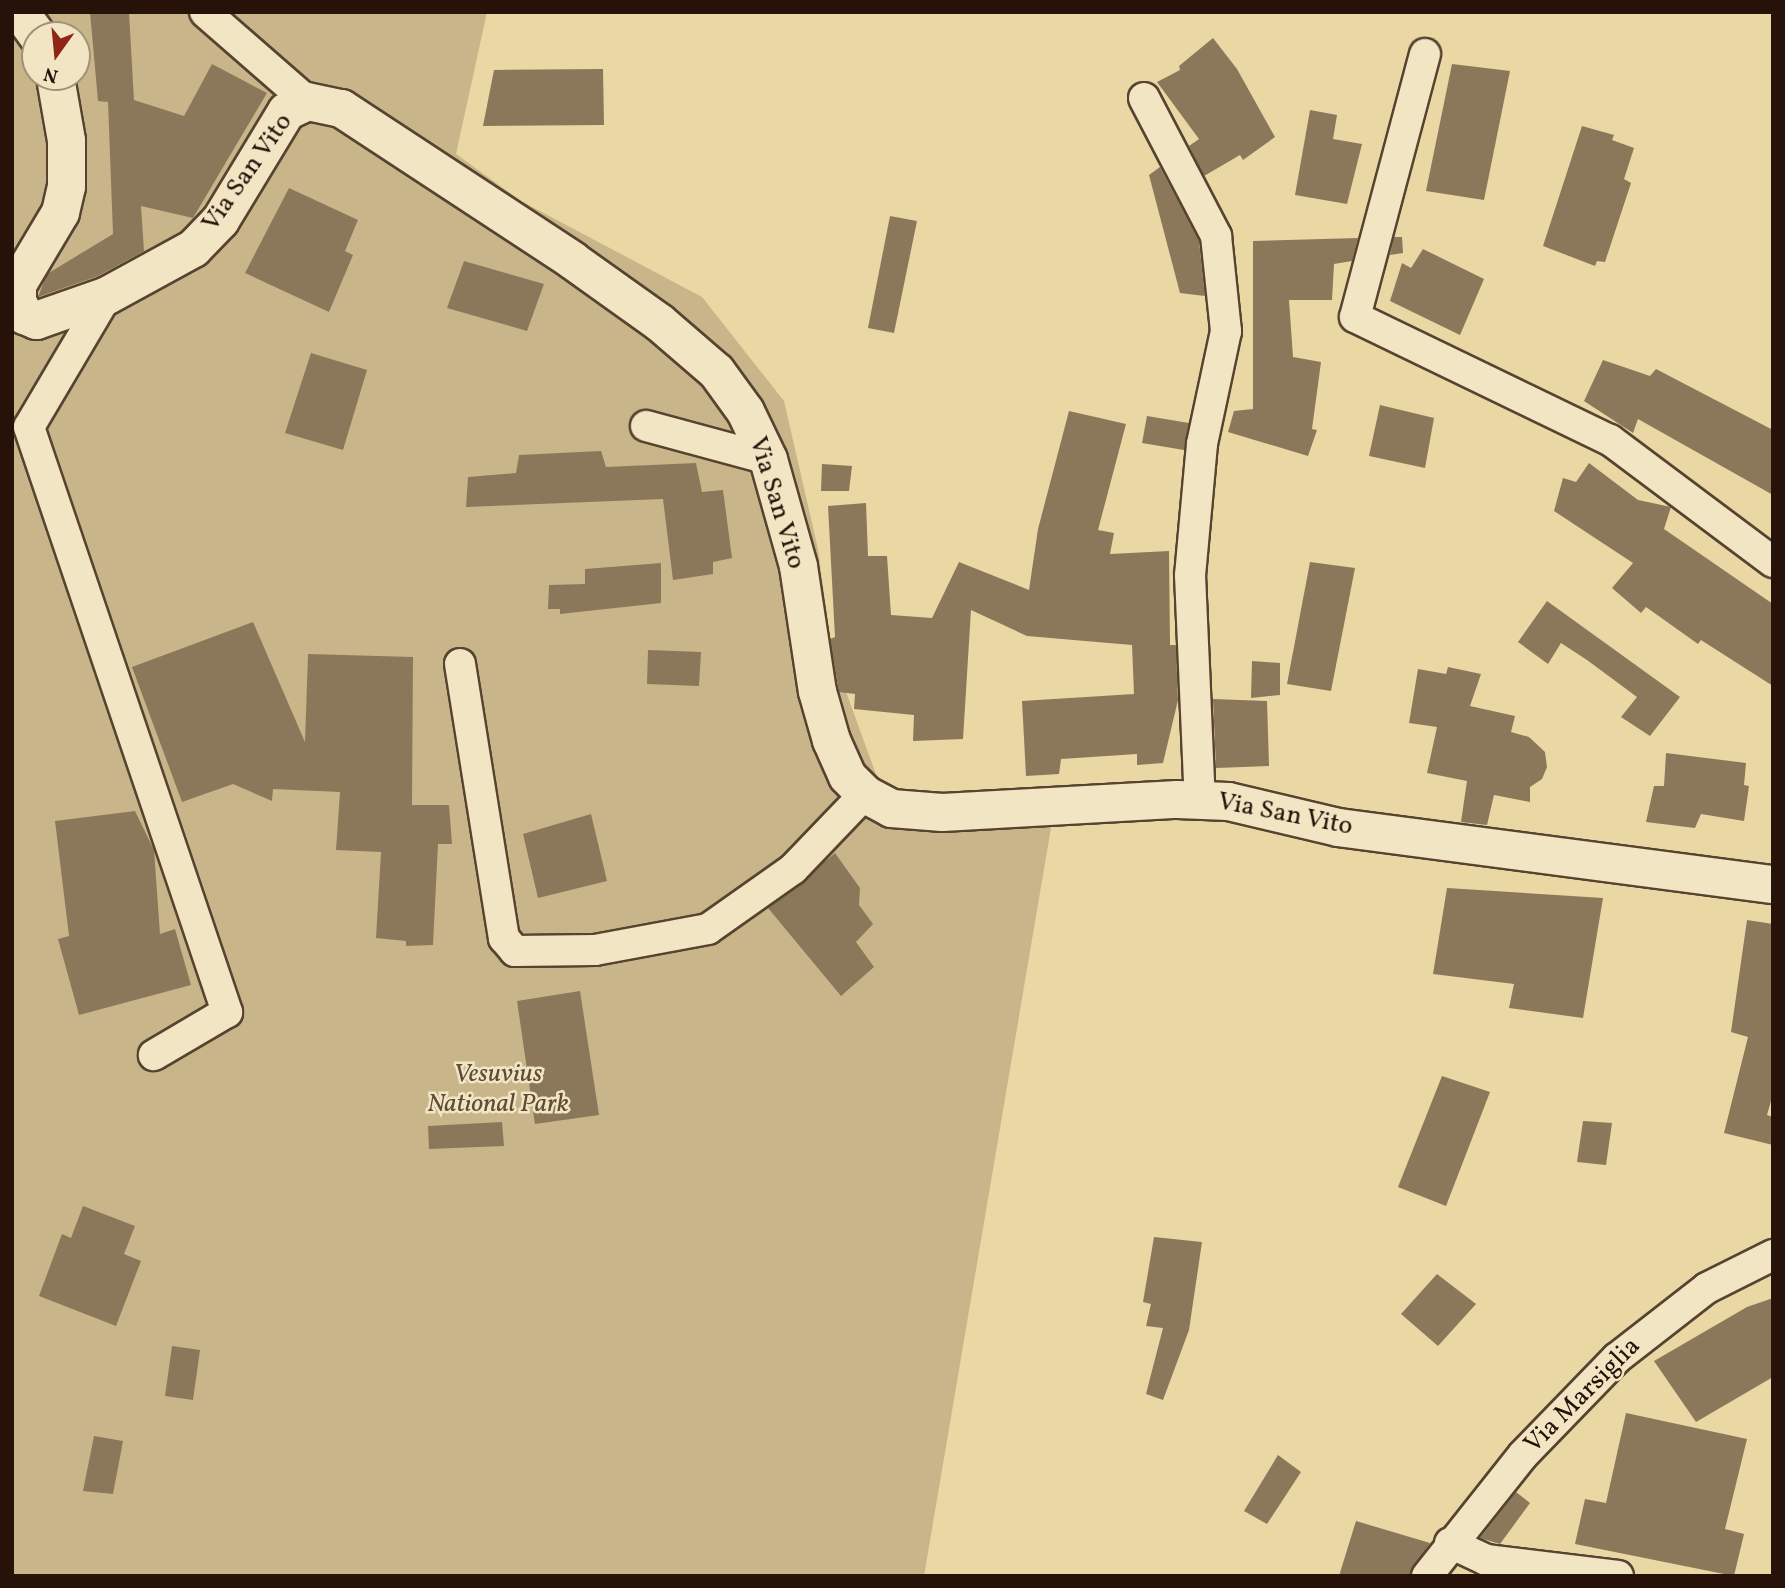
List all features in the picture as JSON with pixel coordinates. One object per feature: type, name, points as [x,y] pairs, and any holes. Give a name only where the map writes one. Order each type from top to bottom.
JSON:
[{"type":"street","points":[[205,12],[307,101]]},
{"type":"street","points":[[1425,54],[1355,317],[1610,440],[1773,562]]},
{"type":"street","name":"Via San Vito","points":[[57,91],[66,140],[66,186],[60,212],[24,266],[16,301],[24,314],[36,320],[107,295],[193,248],[220,220],[286,111],[307,101],[341,108],[659,322],[716,371],[745,411],[768,459],[798,566],[817,691],[847,776],[865,794],[891,808],[942,812],[1228,801],[1338,827],[1773,884]]},
{"type":"street","points":[[1144,98],[1216,236],[1226,331],[1202,444],[1190,575],[1200,800]]},
{"type":"street","points":[[107,295],[29,427],[227,1013],[154,1055]]},
{"type":"street","points":[[646,426],[768,459]]},
{"type":"street","points":[[460,664],[504,937],[515,951],[595,950],[708,929],[793,869],[865,794]]},
{"type":"street","name":"Via Marsiglia","points":[[1427,1576],[1450,1543],[1523,1455],[1617,1358],[1707,1288],[1773,1255]]},
{"type":"street","points":[[1450,1543],[1486,1560],[1618,1576]]},
{"type":"green space","name":"Vesuvius National Park","points":[[12,12],[487,12],[456,154],[521,201],[702,297],[784,401],[818,549],[832,653],[882,791],[1075,793],[1053,816],[924,1576],[12,1576]]},
{"type":"building","points":[[90,12],[129,12],[134,100],[184,116],[212,64],[267,93],[193,218],[141,206],[144,251],[98,276],[38,297],[47,274],[113,234],[108,102],[98,101]]},
{"type":"building","points":[[1213,38],[1237,69],[1275,137],[1243,160],[1240,155],[1204,176],[1189,146],[1199,139],[1157,82],[1180,70],[1179,66]]},
{"type":"building","points":[[1452,64],[1510,71],[1484,200],[1426,191]]},
{"type":"building","points":[[603,69],[604,125],[483,126],[494,70]]},
{"type":"building","points":[[1310,110],[1337,115],[1333,139],[1362,144],[1347,204],[1295,195]]},
{"type":"building","points":[[1582,126],[1614,135],[1612,140],[1634,148],[1624,179],[1631,183],[1605,262],[1597,261],[1595,266],[1543,246]]},
{"type":"building","points":[[1160,167],[1199,241],[1205,296],[1180,293],[1149,175]]},
{"type":"building","points":[[289,188],[358,220],[345,251],[353,255],[329,312],[245,273]]},
{"type":"building","points":[[890,216],[917,221],[894,333],[868,328]]},
{"type":"building","points":[[1394,237],[1402,237],[1403,253],[1390,255]]},
{"type":"building","points":[[1358,238],[1352,261],[1334,264],[1332,300],[1289,300],[1293,357],[1321,362],[1312,429],[1317,430],[1308,456],[1228,432],[1234,411],[1253,409],[1253,241]]},
{"type":"building","points":[[1423,249],[1484,279],[1460,335],[1390,301],[1402,263],[1411,268]]},
{"type":"building","points":[[464,261],[544,284],[527,331],[447,308]]},
{"type":"building","points":[[311,353],[367,370],[343,450],[285,433]]},
{"type":"building","points":[[1603,360],[1650,376],[1656,369],[1773,430],[1773,495],[1638,419],[1633,433],[1584,401]]},
{"type":"building","points":[[1380,405],[1434,418],[1425,468],[1369,456]]},
{"type":"building","points":[[1069,411],[1126,424],[1098,530],[1114,533],[1110,554],[1169,551],[1170,645],[1176,645],[1178,700],[1163,763],[1137,765],[1137,754],[1061,759],[1059,774],[1026,776],[1022,701],[1134,694],[1132,645],[1027,636],[971,610],[963,739],[913,741],[914,715],[854,709],[855,694],[839,692],[830,639],[835,637],[828,506],[866,503],[868,556],[887,556],[891,615],[932,618],[959,562],[1029,590],[1038,529]]},
{"type":"building","points":[[1147,416],[1189,423],[1184,450],[1142,443]]},
{"type":"building","points":[[601,451],[606,467],[696,463],[702,492],[723,490],[732,558],[713,562],[713,574],[673,580],[663,499],[466,507],[468,477],[516,473],[519,455]]},
{"type":"building","points":[[1589,463],[1638,500],[1671,507],[1664,529],[1773,604],[1773,686],[1701,640],[1698,644],[1646,607],[1641,613],[1612,588],[1633,563],[1554,511],[1563,478],[1576,482]]},
{"type":"building","points":[[822,464],[852,466],[849,491],[821,491]]},
{"type":"building","points":[[1310,562],[1355,568],[1331,691],[1287,684]]},
{"type":"building","points":[[661,563],[661,603],[560,614],[560,609],[548,609],[549,585],[585,584],[585,569]]},
{"type":"building","points":[[1547,601],[1680,697],[1650,736],[1621,717],[1637,697],[1587,660],[1561,643],[1548,664],[1518,642]]},
{"type":"building","points":[[253,622],[305,742],[308,654],[413,657],[412,805],[449,805],[452,844],[438,844],[433,945],[406,946],[406,941],[376,938],[381,852],[336,850],[340,792],[273,789],[272,801],[233,784],[182,802],[132,667]]},
{"type":"building","points":[[648,650],[701,652],[699,686],[647,684]]},
{"type":"building","points":[[1252,661],[1280,663],[1280,695],[1251,698]]},
{"type":"building","points":[[1448,667],[1481,674],[1470,706],[1515,716],[1511,732],[1529,737],[1545,752],[1547,767],[1542,779],[1530,787],[1530,802],[1494,795],[1487,825],[1461,822],[1467,781],[1427,773],[1437,727],[1409,723],[1418,669],[1446,674]]},
{"type":"building","points":[[1213,699],[1267,701],[1269,766],[1216,768]]},
{"type":"building","points":[[1666,753],[1746,763],[1744,785],[1749,786],[1744,821],[1701,814],[1695,828],[1646,822],[1654,786],[1664,786]]},
{"type":"building","points":[[135,811],[154,850],[160,934],[175,929],[191,985],[79,1015],[58,939],[69,936],[55,821]]},
{"type":"building","points":[[591,814],[607,881],[538,898],[523,834]]},
{"type":"building","points":[[835,853],[860,888],[859,905],[873,924],[856,942],[874,967],[841,996],[768,908]]},
{"type":"building","points":[[1447,888],[1603,898],[1583,1018],[1509,1008],[1514,984],[1433,974]]},
{"type":"building","points":[[1747,920],[1773,924],[1773,1094],[1767,1115],[1773,1117],[1773,1145],[1724,1133],[1748,1037],[1731,1032]]},
{"type":"building","points":[[580,991],[599,1115],[535,1124],[517,1001]]},
{"type":"building","points":[[1442,1076],[1490,1092],[1446,1206],[1398,1187]]},
{"type":"building","points":[[1583,1121],[1612,1123],[1606,1165],[1577,1162]]},
{"type":"building","points":[[502,1122],[504,1146],[429,1149],[428,1126]]},
{"type":"building","points":[[83,1206],[135,1226],[124,1254],[141,1261],[116,1326],[39,1296],[62,1234],[71,1238]]},
{"type":"building","points":[[1154,1237],[1202,1242],[1189,1330],[1163,1400],[1146,1394],[1163,1328],[1146,1326],[1151,1304],[1143,1302]]},
{"type":"building","points":[[1437,1274],[1476,1304],[1438,1346],[1401,1314]]},
{"type":"building","points":[[1773,1298],[1773,1377],[1696,1422],[1654,1361],[1747,1307]]},
{"type":"building","points":[[172,1346],[200,1350],[193,1400],[165,1396]]},
{"type":"building","points":[[1626,1413],[1747,1439],[1725,1529],[1744,1534],[1734,1576],[1575,1544],[1585,1499],[1606,1503]]},
{"type":"building","points":[[94,1436],[123,1441],[113,1494],[83,1491]]},
{"type":"building","points":[[1278,1455],[1301,1472],[1267,1524],[1244,1511]]},
{"type":"building","points":[[1516,1492],[1530,1503],[1500,1544],[1480,1538]]},
{"type":"building","points":[[1356,1521],[1430,1543],[1410,1576],[1339,1576]]}]
